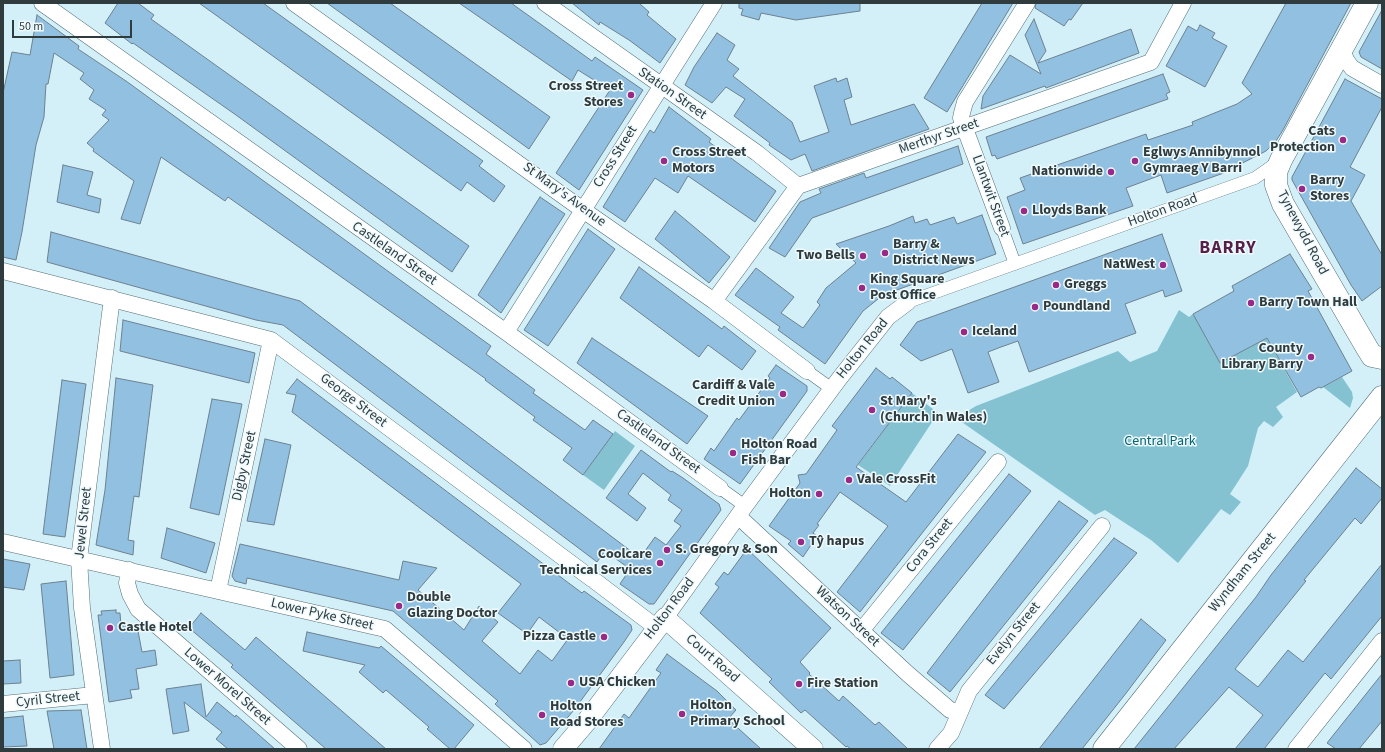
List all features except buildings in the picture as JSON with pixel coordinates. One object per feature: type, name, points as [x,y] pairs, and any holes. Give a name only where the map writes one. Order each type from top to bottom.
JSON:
[{"type":"main road","name":"Holton Road","points":[[1281,160],[1367,3]]},
{"type":"main road","name":"Tynewydd Road","points":[[1281,160],[1276,172],[1276,185],[1283,204],[1372,356],[1382,358]]},
{"type":"main road","name":"Wyndham Street","points":[[1104,749],[1382,398]]},
{"type":"street","name":"Castleland Street","points":[[42,3],[506,332],[720,488],[741,511]]},
{"type":"street","name":"St Mary's Avenue","points":[[294,3],[583,210],[714,301],[832,389]]},
{"type":"street","name":"Station Street","points":[[545,3],[757,153],[798,186]]},
{"type":"street","name":"Cross Street","points":[[506,332],[714,3]]},
{"type":"street","name":"Llantwit Street","points":[[1015,264],[961,118],[965,102],[1027,3]]},
{"type":"street","name":"Merthyr Street","points":[[798,186],[1152,62],[1183,3]]},
{"type":"street","points":[[1342,48],[1346,60],[1352,68],[1382,85]]},
{"type":"street","name":"Holton Road","points":[[563,749],[661,623],[741,511],[888,317],[908,302],[1255,178],[1281,160]]},
{"type":"street","points":[[714,301],[798,186]]},
{"type":"street","name":"George Street","points":[[3,271],[271,340],[593,580],[661,623]]},
{"type":"street","name":"Jewel Street","points":[[102,749],[82,608],[79,559],[112,298]]},
{"type":"street","name":"Digby Street","points":[[218,591],[271,340]]},
{"type":"street","name":"Cora Street","points":[[861,631],[998,462]]},
{"type":"street","name":"Watson Street","points":[[741,511],[861,631],[950,710],[959,712]]},
{"type":"street","name":"Evelyn Street","points":[[937,749],[951,733],[969,690],[1102,526]]},
{"type":"street","name":"Lower Pyke Street","points":[[3,542],[385,629],[524,749]]},
{"type":"street","name":"Lower Morel Street","points":[[128,570],[127,583],[130,594],[138,609],[299,749]]},
{"type":"street","name":"Court Road","points":[[661,623],[813,749]]},
{"type":"street","points":[[1304,746],[1382,641]]},
{"type":"street","name":"Cyril Street","points":[[3,704],[94,695]]},
{"type":"green space","name":"Central Park","points":[[1179,310],[1189,317],[1193,314],[1220,363],[1267,338],[1297,392],[1276,407],[1283,417],[1273,427],[1264,421],[1258,428],[1248,466],[1230,494],[1241,502],[1230,515],[1221,509],[1178,563],[1151,540],[1105,510],[1095,515],[956,418],[976,406],[1118,351],[1130,362],[1157,351]]},
{"type":"green space","points":[[1342,377],[1352,392],[1353,398],[1350,408],[1323,387]]},
{"type":"green space","points":[[912,393],[938,413],[890,486],[858,465]]},
{"type":"green space","points":[[615,431],[635,446],[604,490],[583,475]]},
{"type":"place","name":"Cross Street Stores","points":[[631,95]]},
{"type":"place","name":"Cats Protection","points":[[1343,140]]},
{"type":"place","name":"Cross Street Motors","points":[[664,161]]},
{"type":"place","name":"Eglwys Annibynnol Gymraeg Y Barri","points":[[1135,161]]},
{"type":"place","name":"Nationwide","points":[[1111,172]]},
{"type":"place","name":"Barry Stores","points":[[1302,189]]},
{"type":"place","name":"Lloyds Bank","points":[[1024,211]]},
{"type":"place","name":"Barry & District News","points":[[885,253]]},
{"type":"place","name":"Two Bells","points":[[863,256]]},
{"type":"place","name":"NatWest","points":[[1163,265]]},
{"type":"place","name":"Greggs","points":[[1056,285]]},
{"type":"place","name":"King Square Post Office","points":[[862,288]]},
{"type":"place","name":"Barry Town Hall","points":[[1251,303]]},
{"type":"place","name":"Poundland","points":[[1035,307]]},
{"type":"place","name":"Iceland","points":[[964,332]]},
{"type":"place","name":"County Library Barry","points":[[1311,357]]},
{"type":"place","name":"Cardiff & Vale Credit Union","points":[[783,394]]},
{"type":"place","name":"St Mary's (Church in Wales)","points":[[872,410]]},
{"type":"place","name":"Holton Road Fish Bar","points":[[733,453]]},
{"type":"place","name":"Vale CrossFit","points":[[849,480]]},
{"type":"place","name":"Holton","points":[[819,494]]},
{"type":"place","name":"Tŷ hapus","points":[[801,542]]},
{"type":"place","name":"S. Gregory & Son","points":[[667,550]]},
{"type":"place","name":"Coolcare Technical Services","points":[[660,563]]},
{"type":"place","name":"Double Glazing Doctor","points":[[399,606]]},
{"type":"place","name":"Castle Hotel","points":[[110,628]]},
{"type":"place","name":"Pizza Castle","points":[[604,637]]},
{"type":"place","name":"USA Chicken","points":[[571,683]]},
{"type":"place","name":"Fire Station","points":[[799,684]]},
{"type":"place","name":"Holton Primary School","points":[[682,714]]},
{"type":"place","name":"Holton Road Stores","points":[[542,715]]},
{"type":"district","name":"BARRY","points":[[1228,249]]}]
